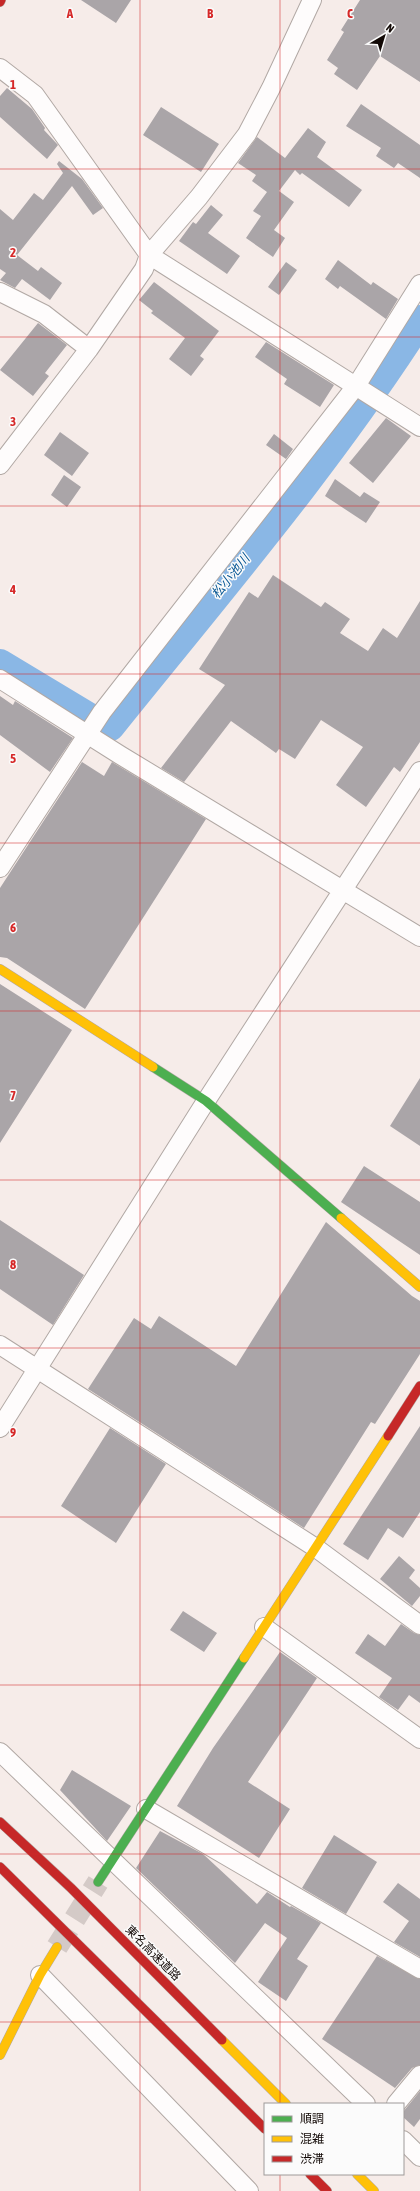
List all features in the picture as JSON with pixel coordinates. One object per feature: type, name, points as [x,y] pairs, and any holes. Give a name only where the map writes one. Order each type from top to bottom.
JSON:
[{"type":"main road","points":[[0,969],[206,1101],[420,1287]]},
{"type":"main road","points":[[98,1882],[420,1386]]},
{"type":"main road","name":"東名高速道路","points":[[0,1822],[76,1894],[285,2103]]},
{"type":"main road","points":[[0,1867],[264,2129]]},
{"type":"main road","points":[[0,2056],[40,1975],[57,1947]]},
{"type":"main road","points":[[311,2175],[326,2191]]},
{"type":"main road","points":[[358,2175],[374,2191]]},
{"type":"street","points":[[0,464],[88,350],[144,269],[149,255],[199,197],[247,134],[271,88],[312,0]]},
{"type":"street","points":[[0,68],[35,95],[149,255],[420,427]]},
{"type":"street","points":[[0,868],[102,712],[356,386],[420,284]]},
{"type":"street","points":[[0,292],[44,314],[88,350]]},
{"type":"street","points":[[0,678],[89,731],[420,937]]},
{"type":"street","points":[[0,1428],[206,1101],[344,891],[420,771]]},
{"type":"street","points":[[0,1345],[316,1548],[420,1625]]},
{"type":"street","points":[[264,1627],[420,1740]]},
{"type":"street","points":[[0,1752],[365,2103]]},
{"type":"street","points":[[146,1809],[420,1969]]},
{"type":"street","points":[[40,1975],[249,2191]]},
{"type":"street","points":[[397,2103],[420,2074]]},
{"type":"street","points":[[404,2141],[420,2157]]},
{"type":"building","points":[[81,0],[131,0],[116,23]]},
{"type":"building","points":[[360,0],[420,0],[420,82],[380,56],[357,90],[334,74],[338,68],[327,60],[344,32],[341,30]]},
{"type":"building","points":[[7,88],[32,109],[45,128],[44,130],[58,145],[47,159],[0,117],[0,96]]},
{"type":"building","points":[[361,104],[420,145],[420,178],[398,163],[394,168],[376,156],[381,148],[346,126]]},
{"type":"building","points":[[161,107],[219,144],[201,172],[143,135]]},
{"type":"building","points":[[308,128],[326,142],[317,157],[362,190],[349,207],[302,173],[300,175],[295,170],[279,191],[294,202],[274,230],[285,238],[273,257],[246,238],[261,216],[253,211],[267,192],[252,181],[256,175],[238,163],[257,137],[285,158]]},
{"type":"building","points":[[59,161],[82,179],[103,208],[93,215],[72,186],[17,255],[38,271],[41,267],[62,283],[50,300],[22,279],[15,288],[0,280],[6,273],[0,269],[0,209],[13,220],[34,193],[43,200],[63,173],[57,164]]},
{"type":"building","points":[[211,205],[223,215],[208,233],[240,256],[227,274],[179,241],[193,222],[196,224]]},
{"type":"building","points":[[338,260],[371,285],[373,282],[398,299],[386,319],[340,286],[338,289],[325,279]]},
{"type":"building","points":[[286,262],[297,270],[279,295],[268,287]]},
{"type":"building","points":[[154,282],[219,331],[200,356],[204,359],[191,376],[169,359],[185,338],[151,313],[153,311],[139,300]]},
{"type":"building","points":[[38,323],[67,345],[45,373],[49,376],[33,396],[0,370]]},
{"type":"building","points":[[266,342],[334,385],[320,407],[284,384],[287,379],[255,357]]},
{"type":"building","points":[[386,418],[411,436],[373,483],[349,463]]},
{"type":"building","points":[[60,432],[89,453],[72,476],[44,455]]},
{"type":"building","points":[[274,434],[293,449],[286,459],[266,445]]},
{"type":"building","points":[[64,475],[81,487],[67,507],[51,495]]},
{"type":"building","points":[[335,479],[360,497],[364,492],[380,502],[366,523],[325,496]]},
{"type":"building","points":[[273,575],[321,607],[325,602],[350,619],[340,633],[368,651],[383,628],[397,638],[420,601],[420,742],[400,772],[394,767],[366,807],[336,785],[363,747],[321,720],[295,759],[279,749],[276,753],[231,721],[184,782],[161,768],[225,685],[199,669],[249,592],[258,598]]},
{"type":"building","points":[[0,696],[13,705],[15,701],[73,738],[50,772],[0,735]]},
{"type":"building","points":[[82,762],[104,776],[112,762],[206,819],[85,1009],[7,958],[0,957],[0,888]]},
{"type":"building","points":[[0,984],[72,1030],[0,1143]]},
{"type":"building","points":[[420,1078],[420,1146],[390,1126]]},
{"type":"building","points":[[364,1166],[420,1202],[420,1255],[341,1202]]},
{"type":"building","points":[[0,1220],[84,1275],[53,1325],[0,1289]]},
{"type":"building","points":[[326,1222],[412,1296],[420,1301],[420,1354],[375,1424],[371,1422],[304,1528],[88,1389],[134,1318],[151,1329],[159,1316],[236,1366]]},
{"type":"building","points":[[420,1426],[420,1512],[403,1538],[388,1528],[368,1560],[343,1544]]},
{"type":"building","points":[[110,1428],[166,1464],[116,1543],[61,1506]]},
{"type":"building","points":[[399,1556],[415,1570],[409,1578],[420,1588],[420,1596],[412,1606],[380,1579]]},
{"type":"building","points":[[183,1611],[217,1633],[204,1652],[170,1630]]},
{"type":"building","points":[[401,1624],[414,1633],[420,1635],[420,1703],[409,1695],[398,1710],[379,1697],[392,1678],[355,1653],[368,1634],[385,1646]]},
{"type":"building","points":[[280,1652],[317,1678],[248,1782],[290,1809],[259,1858],[177,1806],[213,1748]]},
{"type":"building","points":[[72,1770],[131,1806],[107,1841],[60,1790]]},
{"type":"building","points":[[160,1831],[203,1854],[257,1904],[267,1892],[290,1907],[291,1906],[321,1923],[297,1959],[308,1966],[286,2001],[258,1982],[287,1938],[265,1923],[235,1963],[136,1868]]},
{"type":"building","points":[[334,1835],[377,1862],[346,1914],[302,1888]]},
{"type":"building","points":[[398,1883],[420,1899],[420,1957],[394,1942],[409,1921],[383,1902]]},
{"type":"building","points":[[377,1956],[420,1979],[420,2065],[412,2068],[395,2088],[322,2039]]},
{"type":"building","points":[[420,2091],[420,2119],[414,2127],[404,2118],[404,2111]]},
{"type":"waterway","name":"松小池川","points":[[0,664],[103,726],[110,726],[270,528],[348,426],[420,320]]},
{"type":"tunnel","points":[[57,1947],[98,1882]]},
{"type":"traffic: fast","points":[[153,1067],[206,1101],[341,1218]]},
{"type":"traffic: fast","points":[[98,1882],[244,1658]]},
{"type":"traffic: slow","points":[[0,969],[153,1067]]},
{"type":"traffic: slow","points":[[341,1218],[420,1287]]},
{"type":"traffic: slow","points":[[244,1658],[388,1436]]},
{"type":"traffic: slow","points":[[0,2055],[40,1975],[57,1947]]},
{"type":"traffic: slow","points":[[222,2040],[285,2103]]},
{"type":"traffic: slow","points":[[358,2175],[374,2191]]},
{"type":"traffic: jam","points":[[388,1436],[420,1386]]},
{"type":"traffic: jam","points":[[0,1822],[71,1888],[222,2040]]},
{"type":"traffic: jam","points":[[0,1867],[264,2128]]},
{"type":"traffic: jam","points":[[311,2175],[327,2191]]}]
